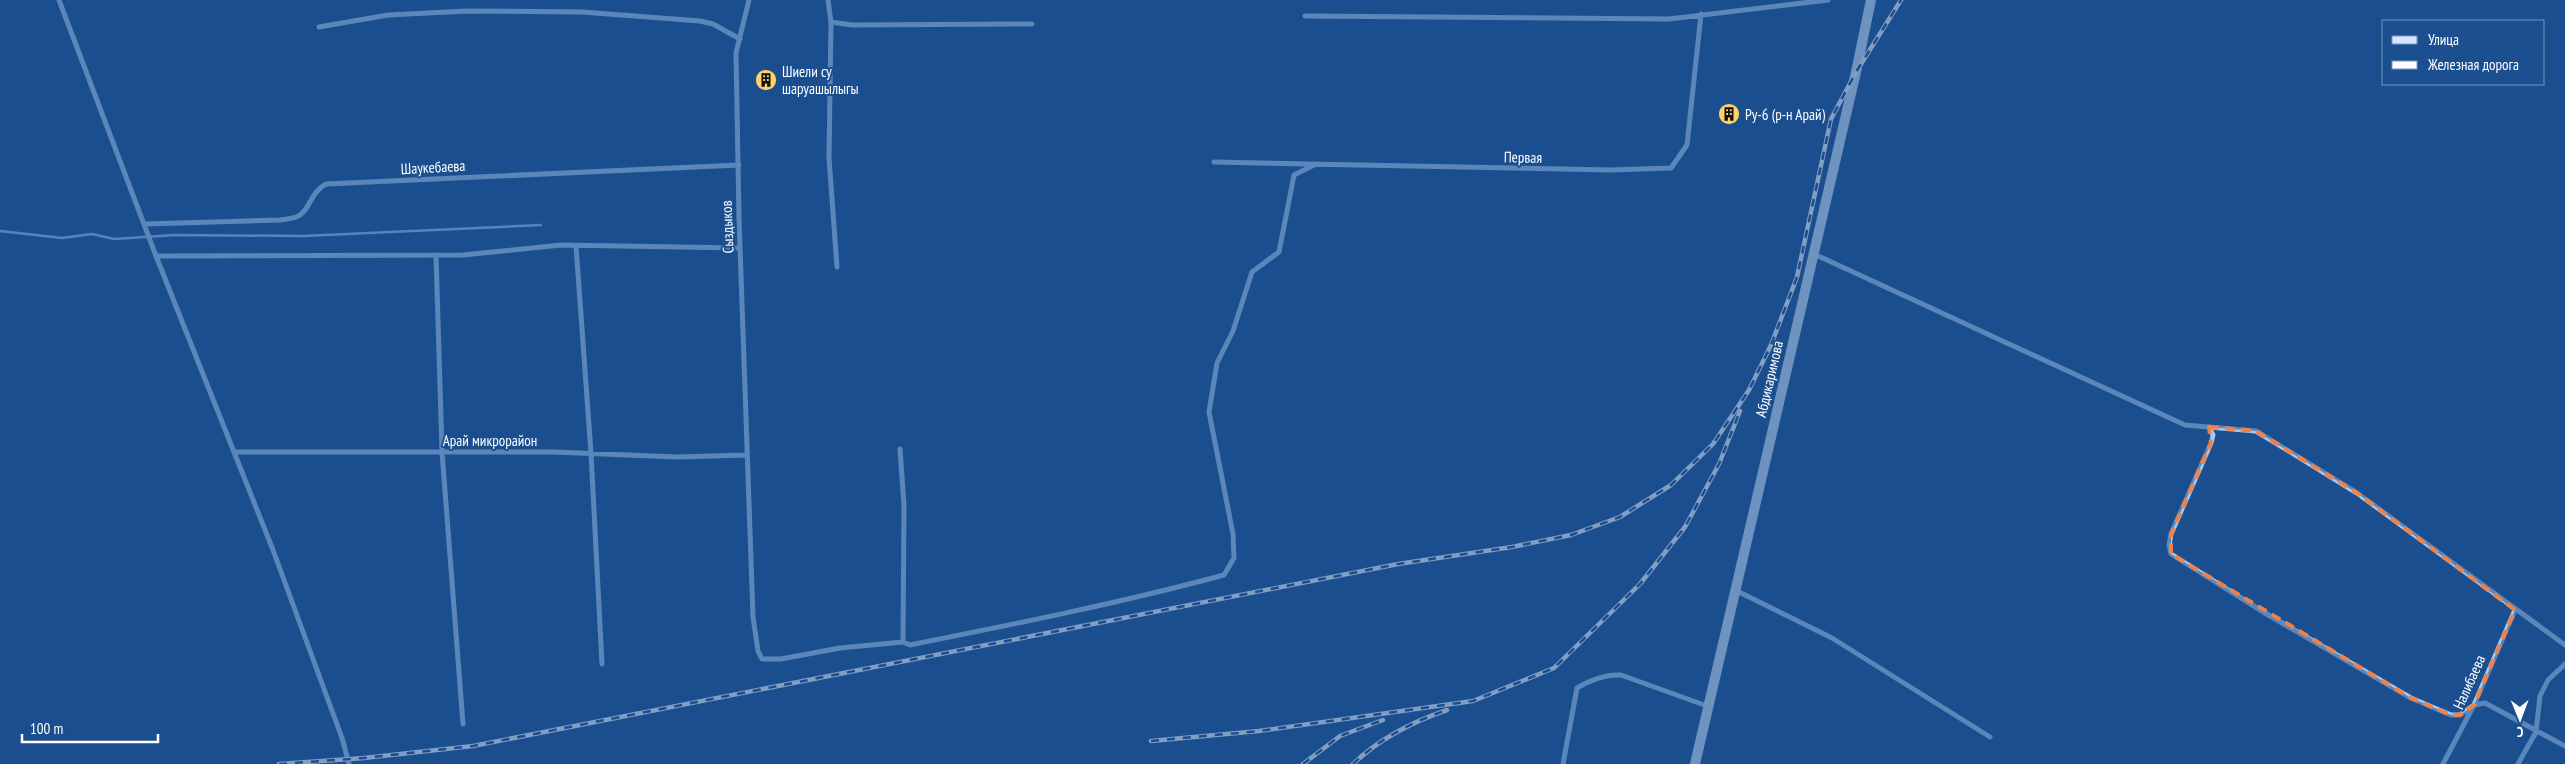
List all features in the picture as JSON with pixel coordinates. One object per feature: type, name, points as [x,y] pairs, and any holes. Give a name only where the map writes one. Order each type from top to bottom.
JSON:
[{"type":"main road","name":"Абдикаримова","points":[[1695,764],[1871,0]]},
{"type":"street","points":[[59,0],[152,246],[279,568],[342,738],[349,764]]},
{"type":"street","name":"Сыздыков","points":[[750,0],[736,53],[746,455],[753,617],[758,651],[762,659],[781,659],[840,648],[903,642]]},
{"type":"street","points":[[828,0],[831,22],[829,158],[837,267]]},
{"type":"street","points":[[1304,16],[1669,19],[1828,0]]},
{"type":"street","points":[[319,27],[388,15],[536,10],[700,21],[713,24],[740,39]]},
{"type":"street","name":"Первая","points":[[1214,162],[1611,170],[1672,168],[1687,145],[1701,14]]},
{"type":"street","points":[[831,22],[893,25],[1032,24]]},
{"type":"street","points":[[900,449],[904,505],[903,642],[910,646],[1138,598],[1224,575],[1234,558],[1233,534],[1210,412],[1217,363],[1233,330],[1252,272],[1279,252],[1294,175],[1316,164]]},
{"type":"street","name":"Шаукебаева","points":[[145,224],[280,220],[298,217],[306,209],[317,188],[326,184],[739,165]]},
{"type":"street","points":[[156,256],[436,255],[576,246],[740,248]]},
{"type":"street","points":[[576,246],[591,452],[602,664]]},
{"type":"street","points":[[1814,254],[2185,426],[2256,431],[2357,493],[2565,645]]},
{"type":"street","points":[[436,255],[442,452],[463,724]]},
{"type":"street","points":[[2209,427],[2213,435],[2211,443],[2171,534],[2169,545],[2171,554],[2181,563],[2411,698],[2451,715],[2460,715],[2474,705],[2485,703],[2565,746]]},
{"type":"street","name":"Арай микрорайон","points":[[234,452],[591,452],[677,457],[746,455]]},
{"type":"street","points":[[1734,590],[1832,638],[1990,737]]},
{"type":"street","name":"Налибаева","points":[[2443,764],[2474,705],[2515,610]]},
{"type":"street","points":[[2518,764],[2536,732],[2540,696],[2548,680],[2565,664]]},
{"type":"street","points":[[1563,764],[1578,688],[1584,684],[1612,674],[1622,675],[1707,706]]},
{"type":"highlighted area","points":[[2209,427],[2256,431],[2357,493],[2515,610],[2474,705],[2460,715],[2451,715],[2411,698],[2171,554],[2171,534],[2211,443]]},
{"type":"waterway","points":[[0,231],[62,238],[92,234],[114,239],[175,235],[304,236],[541,225]]},
{"type":"railway","points":[[279,764],[364,758],[473,746],[1398,564],[1512,547],[1571,535],[1620,517],[1671,485],[1713,444],[1749,390],[1771,345],[1797,277],[1831,119],[1856,72],[1901,0]]},
{"type":"railway","points":[[1151,741],[1259,731],[1473,701],[1554,668],[1640,584],[1685,527],[1719,464],[1740,411]]},
{"type":"railway","points":[[1353,764],[1397,732],[1447,710]]},
{"type":"railway","points":[[1303,764],[1340,736],[1383,720]]},
{"type":"place","name":"Шиели су шаруашылыгы","points":[[766,80]]},
{"type":"place","name":"Ру-6 (р-н Арай)","points":[[1729,114]]}]
